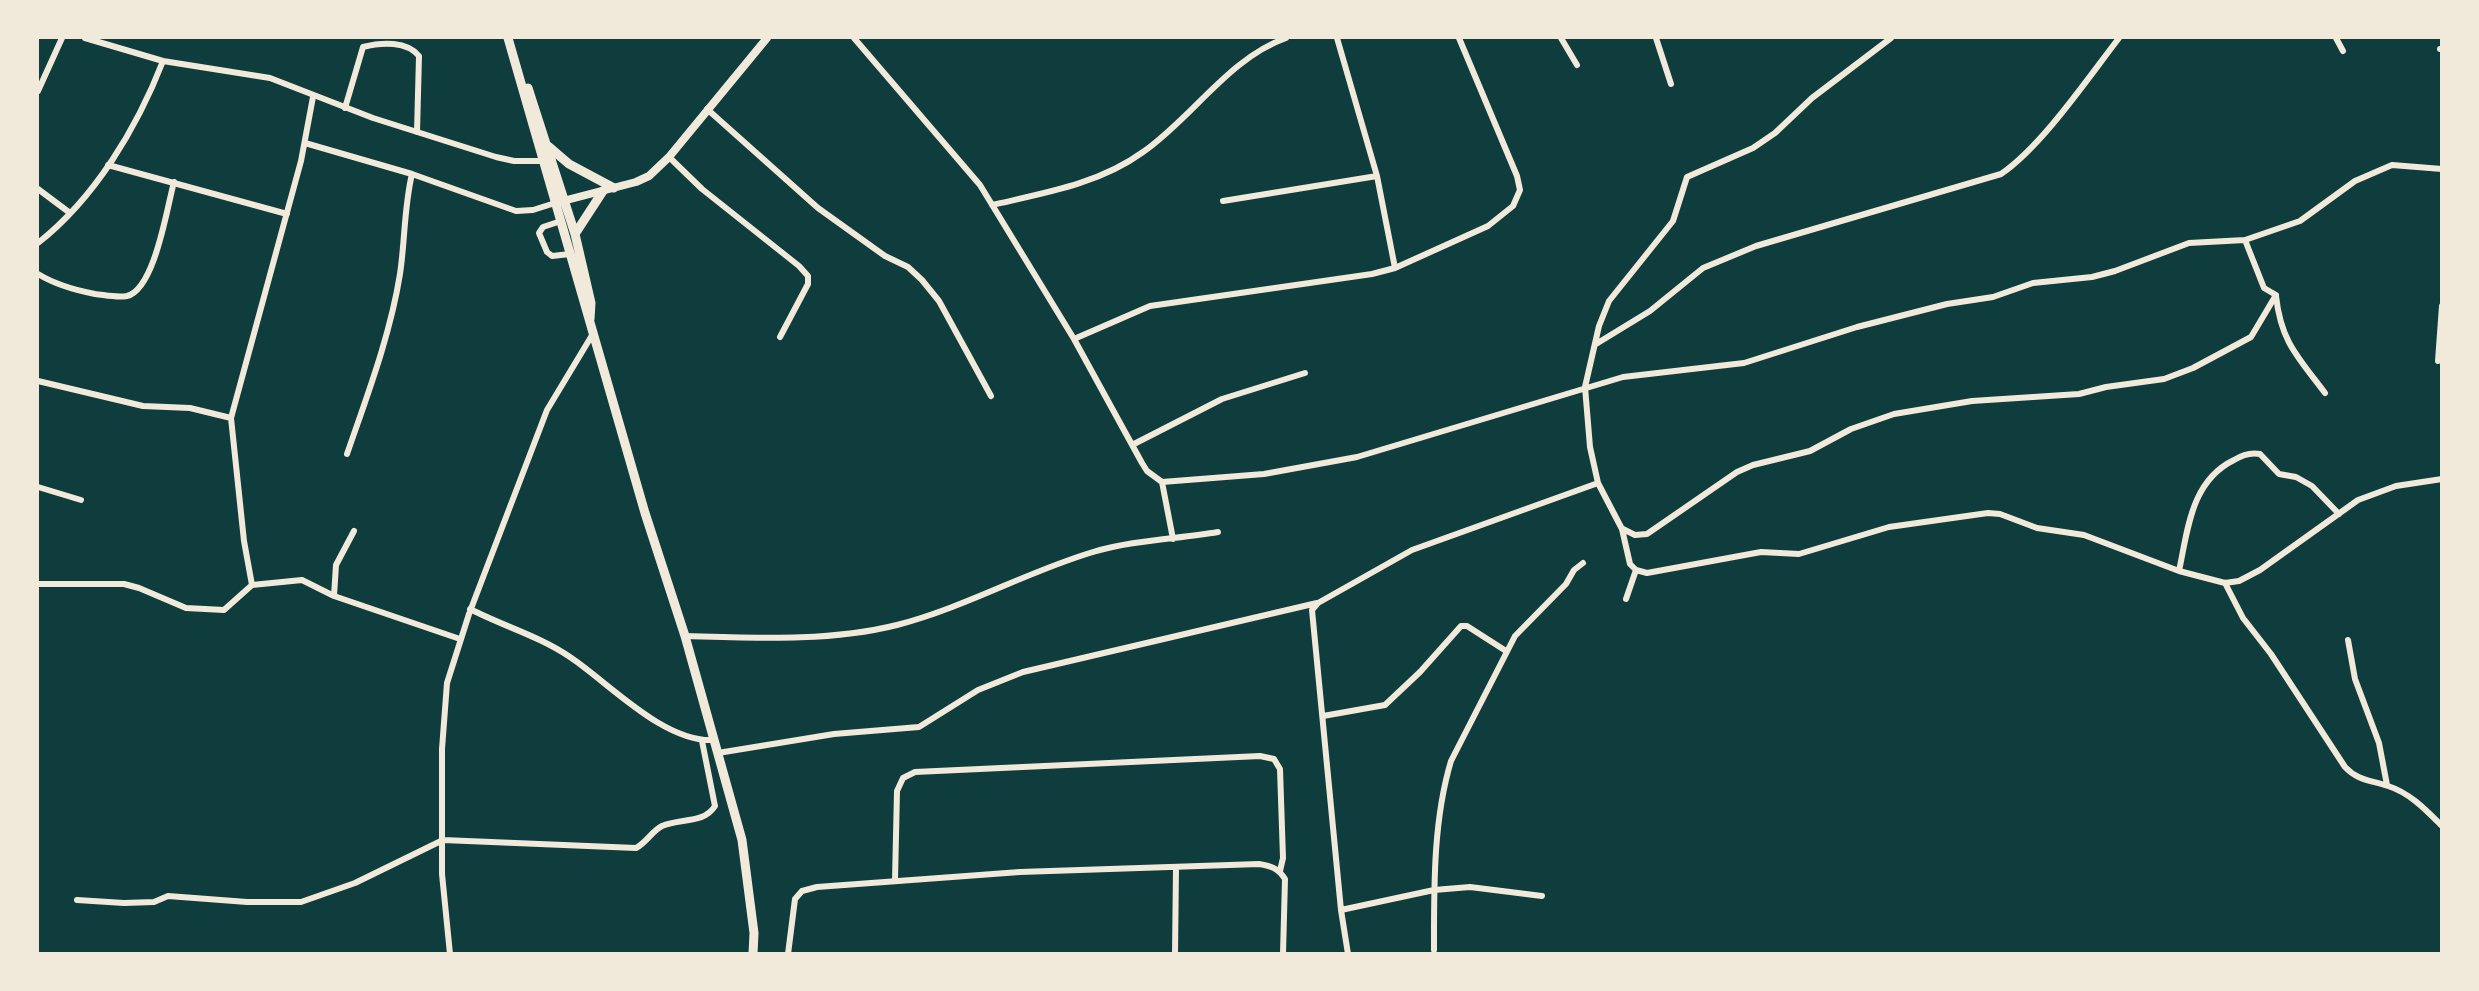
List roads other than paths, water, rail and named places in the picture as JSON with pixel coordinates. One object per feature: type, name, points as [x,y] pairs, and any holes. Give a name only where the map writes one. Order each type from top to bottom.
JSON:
[{"type":"main road","points":[[508,38],[542,161],[574,234],[591,303],[590,319]]},
{"type":"main road","points":[[560,202],[649,176],[669,157],[766,38]]},
{"type":"main road","points":[[518,69],[526,83],[548,146],[560,202],[561,221],[570,254],[595,331],[645,513],[685,636],[742,840],[754,933],[753,954]]},
{"type":"main road","points":[[548,146],[569,164],[614,188]]},
{"type":"main road","points":[[574,234],[603,191]]},
{"type":"street","points":[[38,91],[62,38]]},
{"type":"street","points":[[85,38],[164,61],[270,78],[313,97],[417,132],[514,161],[542,161]]},
{"type":"street","points":[[854,38],[963,165],[992,205],[1074,339],[1147,471],[1162,482],[1264,474],[1357,457],[1623,377],[1744,363],[1857,327],[1947,304],[1993,297],[2033,283],[2092,277],[2189,243],[2245,240],[2300,221],[2355,181],[2392,165],[2442,169]]},
{"type":"street","points":[[992,205],[1060,189],[1095,178],[1119,167],[1144,152],[1237,68],[1286,38]]},
{"type":"street","points":[[1337,38],[1377,176],[1395,268]]},
{"type":"street","points":[[1074,339],[1150,306],[1372,274],[1395,268],[1488,226],[1513,206],[1520,190],[1504,144],[1459,38]]},
{"type":"street","points":[[1562,38],[1577,65]]},
{"type":"street","points":[[1656,38],[1671,84]]},
{"type":"street","points":[[1891,38],[1812,98],[1775,133],[1753,148],[1688,177],[1673,221],[1609,301],[1599,326],[1585,387],[1590,447],[1598,483],[1622,529],[1630,564],[1636,570],[1655,572],[1761,552],[1799,554],[1889,527],[1988,513],[2000,514],[2037,528],[2084,535],[2179,571],[2225,583],[2239,581],[2260,570],[2358,500],[2396,486],[2442,479]]},
{"type":"street","points":[[1596,344],[1650,312],[1703,268],[1756,246],[2001,174],[2014,165],[2075,96],[2119,38]]},
{"type":"street","points":[[2336,38],[2343,51]]},
{"type":"street","points":[[345,108],[363,46],[387,43],[413,49],[419,56],[417,132]]},
{"type":"street","points":[[38,243],[70,213],[108,165],[136,122],[164,61]]},
{"type":"street","points":[[252,585],[244,541],[231,418],[259,307],[287,214],[305,143],[313,97]]},
{"type":"street","points":[[706,109],[818,208],[885,256],[908,267],[922,280],[939,301],[991,396]]},
{"type":"street","points":[[305,143],[412,174],[516,211],[533,210],[560,202]]},
{"type":"street","points":[[669,157],[702,189],[799,266],[808,276],[808,284],[780,337]]},
{"type":"street","points":[[108,165],[287,214]]},
{"type":"street","points":[[347,454],[382,349],[397,286],[412,174]]},
{"type":"street","points":[[1223,201],[1377,176]]},
{"type":"street","points":[[38,274],[52,283],[78,291],[110,296],[128,296],[140,289],[154,258],[174,182]]},
{"type":"street","points":[[38,189],[70,213]]},
{"type":"street","points":[[561,221],[543,226],[539,233],[547,252],[552,256],[570,254]]},
{"type":"street","points":[[2245,240],[2264,288],[2276,295]]},
{"type":"street","points":[[2276,295],[2279,323],[2290,346],[2325,393]]},
{"type":"street","points":[[1622,529],[1635,535],[1647,534],[1737,472],[1753,465],[1810,451],[1851,429],[1894,414],[1972,401],[2052,398],[2164,379],[2193,368],[2251,337],[2276,295]]},
{"type":"street","points":[[2438,361],[2442,306]]},
{"type":"street","points":[[450,954],[442,874],[442,749],[447,683],[470,609],[546,410],[595,331]]},
{"type":"street","points":[[1132,445],[1222,399],[1305,373]]},
{"type":"street","points":[[38,381],[143,406],[190,408],[231,418]]},
{"type":"street","points":[[2179,571],[2195,502],[2201,489],[2225,464],[2240,456],[2260,453],[2279,474],[2296,477],[2312,486],[2339,514]]},
{"type":"street","points":[[1162,482],[1173,539]]},
{"type":"street","points":[[718,753],[834,734],[919,727],[978,690],[1023,672],[1318,603],[1412,550],[1598,483]]},
{"type":"street","points":[[38,487],[81,500]]},
{"type":"street","points":[[334,596],[336,565],[354,531]]},
{"type":"street","points":[[685,636],[768,638],[816,636],[895,625],[966,603],[1093,552],[1218,532]]},
{"type":"street","points":[[1434,950],[1434,890],[1446,778],[1450,761],[1506,651],[1524,625],[1583,563]]},
{"type":"street","points":[[1626,599],[1636,570]]},
{"type":"street","points":[[38,584],[124,585],[159,596],[186,608],[224,610],[252,585],[302,580],[334,596],[460,639]]},
{"type":"street","points":[[2225,583],[2243,618],[2271,654],[2345,767],[2354,777],[2387,785],[2419,804],[2442,826]]},
{"type":"street","points":[[1318,603],[1311,613],[1341,910],[1348,954]]},
{"type":"street","points":[[470,609],[569,657],[626,702],[687,738],[702,741],[714,740]]},
{"type":"street","points":[[1323,716],[1385,705],[1420,672],[1461,626],[1467,626],[1506,651]]},
{"type":"street","points":[[2348,640],[2355,679],[2379,743],[2387,785]]},
{"type":"street","points":[[77,900],[154,902],[168,896],[247,902],[301,902],[355,883],[443,840],[636,848],[661,827],[698,818],[710,813],[715,806],[702,741]]},
{"type":"street","points":[[895,880],[897,791],[903,778],[915,772],[1260,756],[1274,759],[1280,769],[1283,858],[1280,871]]},
{"type":"street","points":[[788,954],[795,899],[802,891],[895,880],[1020,872],[1259,864],[1280,871],[1285,879],[1283,954]]},
{"type":"street","points":[[1175,954],[1176,868]]},
{"type":"street","points":[[1341,910],[1434,890],[1470,887],[1542,896]]}]
